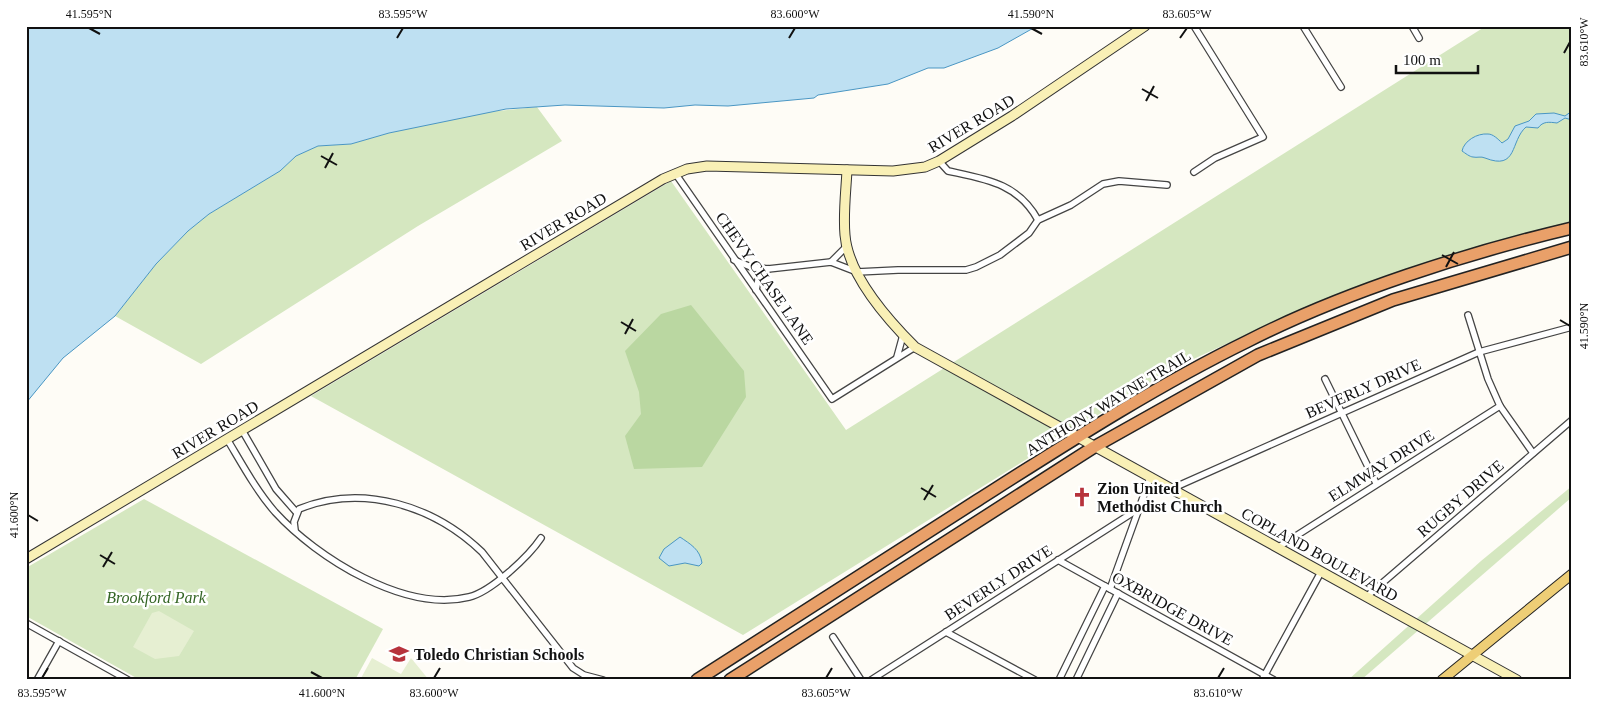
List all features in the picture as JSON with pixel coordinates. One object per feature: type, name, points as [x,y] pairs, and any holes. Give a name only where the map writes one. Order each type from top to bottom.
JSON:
[{"type":"highway","name":"ANTHONY WAYNE TRAIL","points":[[697,680],[1077,437],[1176,379],[1250,340],[1340,300],[1444,264],[1572,228]]},
{"type":"highway","name":"ANTHONY WAYNE TRAIL","points":[[730,680],[1094,447],[1267,352],[1393,300],[1572,247]]},
{"type":"highway","points":[[1094,447],[1101,432],[1176,379]]},
{"type":"highway","points":[[1016,496],[1070,453],[1077,437]]},
{"type":"main road","points":[[1442,680],[1571,575]]},
{"type":"street","name":"RIVER ROAD","points":[[26,559],[675,173],[707,166],[908,171],[939,161],[1012,116],[1145,26]]},
{"type":"street","points":[[1194,26],[1262,137],[1221,156],[1194,172]]},
{"type":"street","points":[[1303,26],[1341,87]]},
{"type":"street","points":[[1412,26],[1419,38]]},
{"type":"street","points":[[939,161],[948,171],[988,180],[1014,193],[1032,209],[1038,220]]},
{"type":"street","name":"COPLAND BOULEVARD","points":[[847,170],[845,236],[857,272],[883,312],[915,347],[1517,680]]},
{"type":"street","name":"CHEVY CHASE LANE","points":[[675,173],[832,399],[896,358]]},
{"type":"street","points":[[734,260],[751,267],[768,270],[831,262],[857,272],[898,270],[956,271],[976,267],[1016,243],[1029,232],[1038,220],[1071,205],[1109,182],[1167,185]]},
{"type":"street","points":[[831,262],[847,245]]},
{"type":"street","points":[[756,290],[758,280],[768,270]]},
{"type":"street","points":[[1468,315],[1479,352],[1500,406],[1533,453]]},
{"type":"street","name":"BEVERLY DRIVE","points":[[1171,489],[1340,412],[1479,352],[1572,328]]},
{"type":"street","points":[[896,358],[902,346],[903,335]]},
{"type":"street","points":[[896,358],[915,347]]},
{"type":"street","points":[[1325,379],[1376,483]]},
{"type":"street","name":"ELMWAY DRIVE","points":[[1277,548],[1376,483],[1500,406]]},
{"type":"street","name":"RUGBY DRIVE","points":[[1366,597],[1572,420]]},
{"type":"street","points":[[242,430],[276,489],[297,513]]},
{"type":"street","points":[[227,439],[258,491],[295,530],[348,568],[384,586],[419,598],[450,600],[470,597],[486,589],[502,576],[532,551],[541,538]]},
{"type":"street","points":[[1059,680],[1108,588],[1150,478]]},
{"type":"street","points":[[295,530],[294,522],[299,509],[320,502],[360,498],[384,501],[417,509],[438,519],[468,539],[502,576],[573,668],[584,675],[603,680]]},
{"type":"street","name":"BEVERLY DRIVE","points":[[871,680],[1140,508]]},
{"type":"street","name":"OXBRIDGE DRIVE","points":[[1058,560],[1263,677],[1274,680]]},
{"type":"street","points":[[1263,677],[1321,572]]},
{"type":"street","points":[[1076,680],[1118,593]]},
{"type":"street","points":[[26,624],[128,680]]},
{"type":"street","points":[[946,632],[1035,680]]},
{"type":"street","points":[[833,637],[861,680]]},
{"type":"street","points":[[38,680],[59,641]]},
{"type":"green space","points":[[1486,26],[1572,26],[1572,221],[1387,276],[1291,314],[1172,369],[743,635],[311,396],[671,181],[846,430]]},
{"type":"green space","points":[[537,107],[562,141],[418,226],[201,364],[115,316],[156,264],[188,231],[209,214],[280,171],[296,156],[318,146],[351,144],[389,133],[477,113]]},
{"type":"green space","points":[[691,305],[744,371],[746,397],[702,467],[634,469],[625,436],[641,414],[639,392],[625,351],[661,314]]},
{"type":"green space","points":[[1572,486],[1572,497],[1361,680],[1348,680],[1481,561]]},
{"type":"green space","name":"Brookford Park","points":[[144,499],[383,629],[355,680],[140,680],[26,616],[26,568]]},
{"type":"green space","points":[[159,611],[194,631],[179,656],[155,659],[133,647],[152,613]]},
{"type":"green space","points":[[372,658],[401,674],[411,658],[429,680],[360,680]]},
{"type":"water","points":[[26,26],[1037,26],[998,48],[944,68],[928,68],[888,84],[818,95],[814,98],[728,106],[695,105],[664,108],[565,105],[506,109],[389,133],[351,144],[318,146],[296,156],[280,171],[209,214],[188,231],[156,264],[115,316],[63,358],[26,403]]},
{"type":"water","points":[[1572,111],[1572,120],[1565,118],[1557,123],[1544,123],[1538,128],[1526,127],[1517,140],[1512,153],[1503,161],[1472,157],[1462,151],[1468,141],[1484,134],[1492,135],[1502,143],[1508,139],[1515,126],[1529,121],[1536,114],[1554,113],[1565,116]]},
{"type":"water","points":[[680,537],[694,547],[699,554],[702,563],[699,566],[685,563],[669,566],[659,558],[664,549]]},
{"type":"place","name":"Zion United Methodist Church","points":[[1082,497]]},
{"type":"place","name":"Toledo Christian Schools","points":[[399,654]]}]
